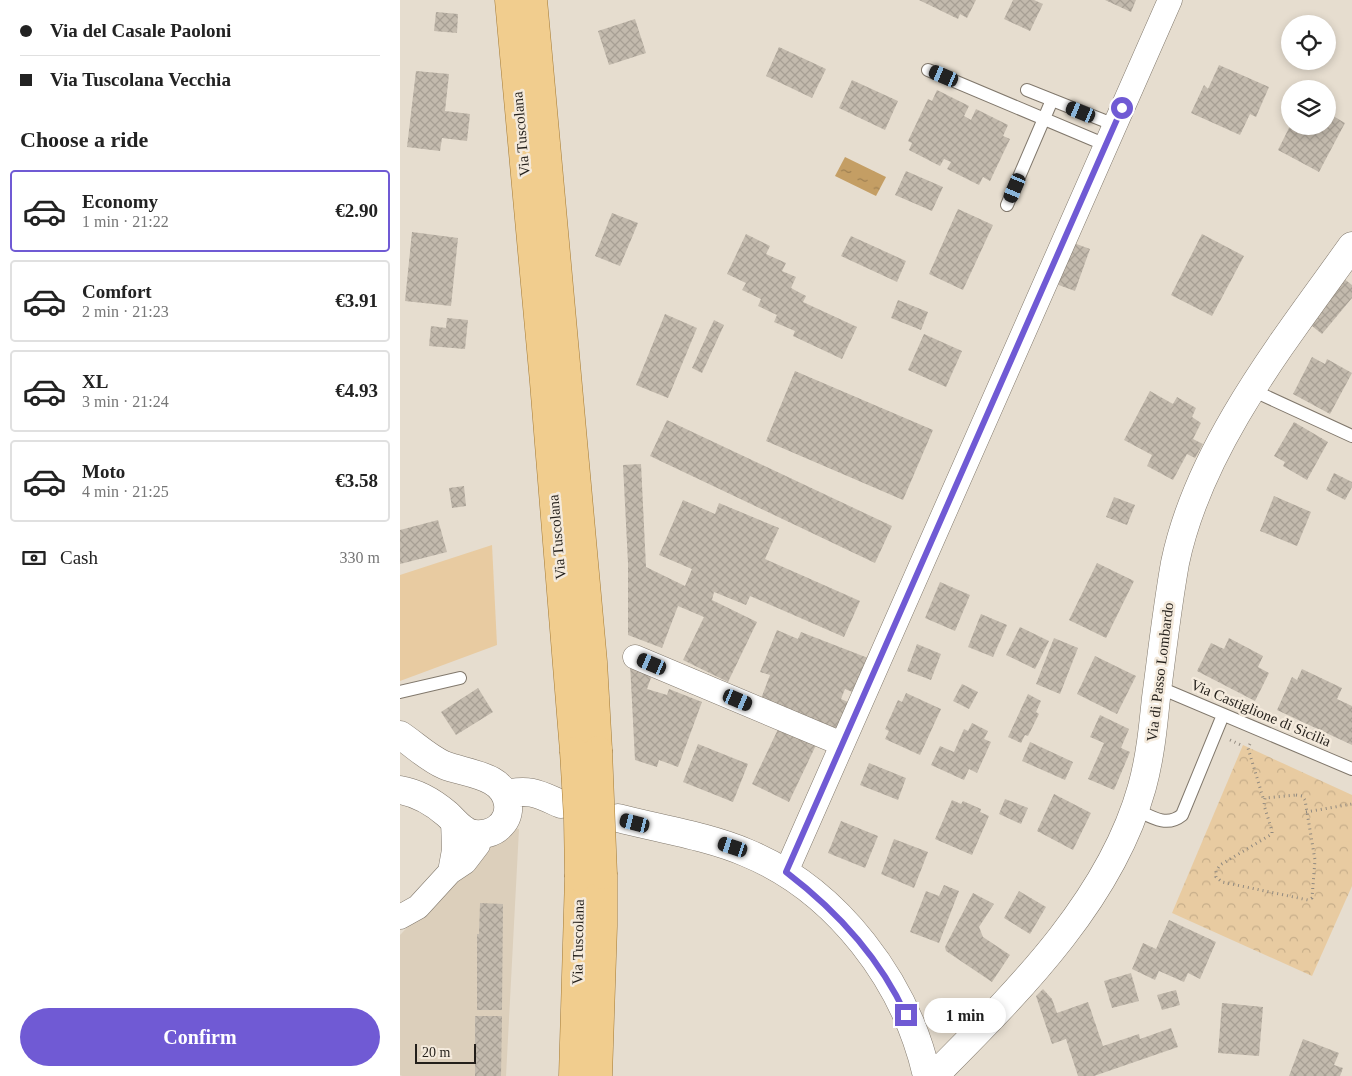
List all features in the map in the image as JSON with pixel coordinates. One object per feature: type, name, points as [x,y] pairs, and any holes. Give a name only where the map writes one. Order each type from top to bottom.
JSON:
[{"type":"main road","name":"Via Tuscolana","points":[[509,0],[544,382],[586,750],[591,876],[573,1076]]},
{"type":"main road","name":"Via Tuscolana","points":[[533,0],[593,662],[586,750]]},
{"type":"main road","name":"Via Tuscolana","points":[[591,876],[604,926],[598,1076]]},
{"type":"street","points":[[786,872],[1170,0]]},
{"type":"street","name":"Via di Passo Lombardo","points":[[934,1076],[1001,1008],[1060,940],[1102,876],[1126,831],[1135,809],[1146,769],[1173,570],[1184,522],[1200,482],[1252,390],[1352,246]]},
{"type":"street","points":[[635,657],[842,744]]},
{"type":"street","points":[[400,735],[430,758],[444,765],[498,784],[506,805],[498,829],[490,833],[474,834],[463,830],[453,819],[426,799],[400,790]]},
{"type":"street","points":[[618,818],[733,847],[786,872],[832,911],[868,951],[901,1004],[922,1054],[927,1076]]},
{"type":"street","points":[[450,872],[454,850],[453,819]]},
{"type":"street","points":[[402,917],[418,907],[450,872],[465,862],[478,846],[480,834]]},
{"type":"lane","points":[[928,70],[1044,119],[1110,135]]},
{"type":"lane","points":[[1027,90],[1052,100],[1110,135]]},
{"type":"lane","points":[[1007,205],[1052,100]]},
{"type":"lane","points":[[1252,390],[1352,436]]},
{"type":"lane","points":[[400,692],[460,678]]},
{"type":"lane","name":"Via Castiglione di Sicilia","points":[[1158,687],[1352,769]]},
{"type":"lane","points":[[1135,809],[1161,821],[1168,822],[1176,820],[1182,815],[1224,715]]},
{"type":"path","points":[[1226,740],[1241,745]]},
{"type":"path","points":[[1250,744],[1248,748],[1272,834],[1220,866],[1216,871],[1216,877],[1222,882],[1308,900],[1312,898],[1315,860],[1305,800],[1302,796],[1296,795],[1267,798],[1264,801]]},
{"type":"path","points":[[1306,812],[1352,804]]},
{"type":"shaded area","points":[[511,828],[519,829],[506,1076],[402,1076],[400,1075],[400,935],[483,848]]},
{"type":"green space","points":[[492,545],[497,645],[400,681],[400,575]]},
{"type":"green space","points":[[1243,745],[1352,795],[1352,886],[1312,976],[1172,913]]},
{"type":"water","points":[[845,157],[886,177],[876,196],[835,176]]},
{"type":"building","points":[[919,0],[976,0],[967,18],[960,14],[958,19]]},
{"type":"building","points":[[1013,0],[1034,0],[1043,4],[1030,31],[1004,19]]},
{"type":"building","points":[[1105,0],[1136,0],[1131,12]]},
{"type":"building","points":[[436,12],[458,14],[457,33],[434,31]]},
{"type":"building","points":[[635,19],[646,53],[609,65],[598,31]]},
{"type":"building","points":[[779,47],[826,69],[812,98],[766,76]]},
{"type":"building","points":[[1219,65],[1269,87],[1256,117],[1250,114],[1240,135],[1191,113],[1204,85],[1208,89]]},
{"type":"building","points":[[416,71],[449,74],[445,111],[470,114],[467,141],[442,138],[440,151],[407,147]]},
{"type":"building","points":[[852,80],[898,101],[885,130],[839,108]]},
{"type":"building","points":[[937,90],[969,106],[964,116],[971,120],[976,109],[1008,125],[1003,136],[1010,139],[990,181],[983,177],[979,185],[947,169],[951,162],[944,159],[940,166],[909,150],[912,143],[908,141],[928,99],[932,101]]},
{"type":"building","points":[[1336,118],[1345,123],[1319,172],[1278,150],[1286,135],[1336,135]]},
{"type":"building","points":[[906,171],[943,187],[932,211],[895,195]]},
{"type":"building","points":[[958,209],[993,225],[963,290],[929,274]]},
{"type":"building","points":[[612,213],[638,223],[620,266],[595,256]]},
{"type":"building","points":[[412,232],[458,238],[451,306],[405,301]]},
{"type":"building","points":[[746,234],[770,246],[766,254],[786,263],[782,271],[796,277],[791,288],[806,296],[803,302],[857,327],[842,359],[793,336],[795,331],[774,322],[777,315],[758,306],[761,299],[742,290],[746,283],[727,274]]},
{"type":"building","points":[[1202,234],[1244,256],[1212,316],[1171,295]]},
{"type":"building","points":[[851,236],[906,261],[897,282],[841,256]]},
{"type":"building","points":[[1071,242],[1090,249],[1075,291],[1056,284]]},
{"type":"building","points":[[1343,278],[1352,285],[1352,298],[1322,334],[1307,322]]},
{"type":"building","points":[[898,300],[928,312],[921,330],[891,318]]},
{"type":"building","points":[[665,314],[697,328],[668,398],[636,385]]},
{"type":"building","points":[[447,318],[468,320],[465,349],[429,346],[431,326],[446,328]]},
{"type":"building","points":[[714,320],[724,325],[702,373],[692,368]]},
{"type":"building","points":[[924,334],[962,351],[946,387],[908,370]]},
{"type":"building","points":[[1312,357],[1325,364],[1327,359],[1352,373],[1330,414],[1293,394]]},
{"type":"building","points":[[795,371],[933,430],[903,500],[766,441]]},
{"type":"building","points":[[1150,391],[1173,404],[1177,397],[1196,408],[1192,417],[1201,423],[1193,439],[1203,444],[1195,458],[1187,454],[1173,480],[1147,466],[1152,455],[1124,440]]},
{"type":"building","points":[[667,420],[892,526],[875,563],[650,456]]},
{"type":"building","points":[[1294,422],[1328,442],[1307,480],[1283,466],[1285,462],[1274,456]]},
{"type":"building","points":[[641,464],[646,567],[685,586],[692,569],[659,555],[683,500],[715,514],[719,503],[779,528],[765,559],[860,601],[844,637],[750,596],[746,605],[714,592],[712,600],[757,622],[728,682],[683,660],[704,617],[678,606],[662,648],[628,635],[628,563],[623,465]]},
{"type":"building","points":[[1334,473],[1352,482],[1352,487],[1345,500],[1326,490]]},
{"type":"building","points":[[464,486],[466,506],[452,508],[449,488]]},
{"type":"building","points":[[1274,496],[1311,512],[1297,546],[1260,531]]},
{"type":"building","points":[[1114,497],[1135,505],[1127,525],[1106,517]]},
{"type":"building","points":[[438,520],[447,552],[400,564],[400,530]]},
{"type":"building","points":[[1097,563],[1134,581],[1106,638],[1069,620]]},
{"type":"building","points":[[940,582],[970,595],[955,631],[925,618]]},
{"type":"building","points":[[981,614],[1007,625],[993,657],[968,647]]},
{"type":"building","points":[[1020,627],[1049,641],[1035,669],[1006,655]]},
{"type":"building","points":[[777,630],[798,639],[801,632],[868,658],[855,693],[845,689],[841,699],[848,702],[836,733],[759,704],[770,675],[760,672]]},
{"type":"building","points":[[1054,638],[1078,648],[1060,694],[1036,684]]},
{"type":"building","points":[[1229,638],[1263,656],[1258,667],[1269,673],[1255,701],[1197,671],[1211,643],[1224,649]]},
{"type":"building","points":[[917,644],[941,654],[931,680],[907,671]]},
{"type":"building","points":[[1095,656],[1136,676],[1117,714],[1077,694]]},
{"type":"building","points":[[630,663],[653,672],[647,689],[667,695],[669,689],[702,702],[678,767],[659,760],[657,767],[635,760]]},
{"type":"building","points":[[1302,669],[1342,688],[1337,699],[1352,706],[1352,745],[1277,710],[1292,677],[1297,680]]},
{"type":"building","points":[[962,684],[978,692],[969,709],[953,701]]},
{"type":"building","points":[[478,688],[493,712],[456,735],[441,712]]},
{"type":"building","points":[[906,693],[941,709],[920,755],[885,739],[889,731],[885,729],[898,700],[902,702]]},
{"type":"building","points":[[1028,694],[1041,701],[1036,712],[1039,714],[1028,736],[1025,735],[1021,743],[1008,737]]},
{"type":"building","points":[[1100,715],[1129,729],[1121,748],[1130,752],[1114,790],[1088,779],[1104,743],[1090,737]]},
{"type":"building","points":[[972,723],[988,731],[984,739],[991,742],[977,773],[969,769],[964,780],[931,765],[940,746],[954,752],[964,729],[968,731]]},
{"type":"building","points":[[780,725],[817,743],[789,802],[752,784]]},
{"type":"building","points":[[1030,742],[1073,762],[1065,780],[1022,761]]},
{"type":"building","points":[[698,744],[748,764],[733,802],[683,782]]},
{"type":"building","points":[[869,763],[906,778],[898,800],[860,785]]},
{"type":"building","points":[[1054,794],[1091,813],[1073,850],[1037,831]]},
{"type":"building","points":[[1005,799],[1028,808],[1021,824],[999,814]]},
{"type":"building","points":[[952,800],[961,804],[963,801],[981,809],[980,812],[989,816],[972,855],[935,839]]},
{"type":"building","points":[[841,821],[878,836],[865,868],[828,853]]},
{"type":"building","points":[[894,839],[928,852],[914,888],[881,874]]},
{"type":"building","points":[[944,885],[959,891],[939,943],[910,932],[926,891],[939,896]]},
{"type":"building","points":[[1019,891],[1046,907],[1030,934],[1004,918]]},
{"type":"building","points":[[973,893],[994,904],[979,927],[983,937],[1010,955],[992,982],[946,951],[945,947]]},
{"type":"building","points":[[480,903],[503,904],[502,1010],[477,1010],[477,934],[479,934]]},
{"type":"building","points":[[1169,920],[1216,942],[1200,979],[1188,973],[1184,982],[1159,971],[1155,980],[1132,969],[1143,943],[1156,949]]},
{"type":"building","points":[[1131,973],[1139,1001],[1112,1008],[1104,981]]},
{"type":"building","points":[[1043,989],[1052,999],[1057,1013],[1088,1002],[1103,1046],[1139,1034],[1140,1039],[1171,1028],[1178,1047],[1094,1076],[1078,1076],[1066,1039],[1052,1044],[1036,996]]},
{"type":"building","points":[[1176,990],[1180,1005],[1162,1010],[1157,995]]},
{"type":"building","points":[[1222,1003],[1263,1007],[1259,1056],[1218,1053]]},
{"type":"building","points":[[475,1016],[502,1016],[501,1076],[475,1076]]},
{"type":"building","points":[[1303,1039],[1339,1053],[1334,1065],[1343,1068],[1340,1076],[1289,1076]]},
{"type":"route","points":[[906,1015],[887,980],[858,938],[823,902],[786,872],[1122,108]]}]
